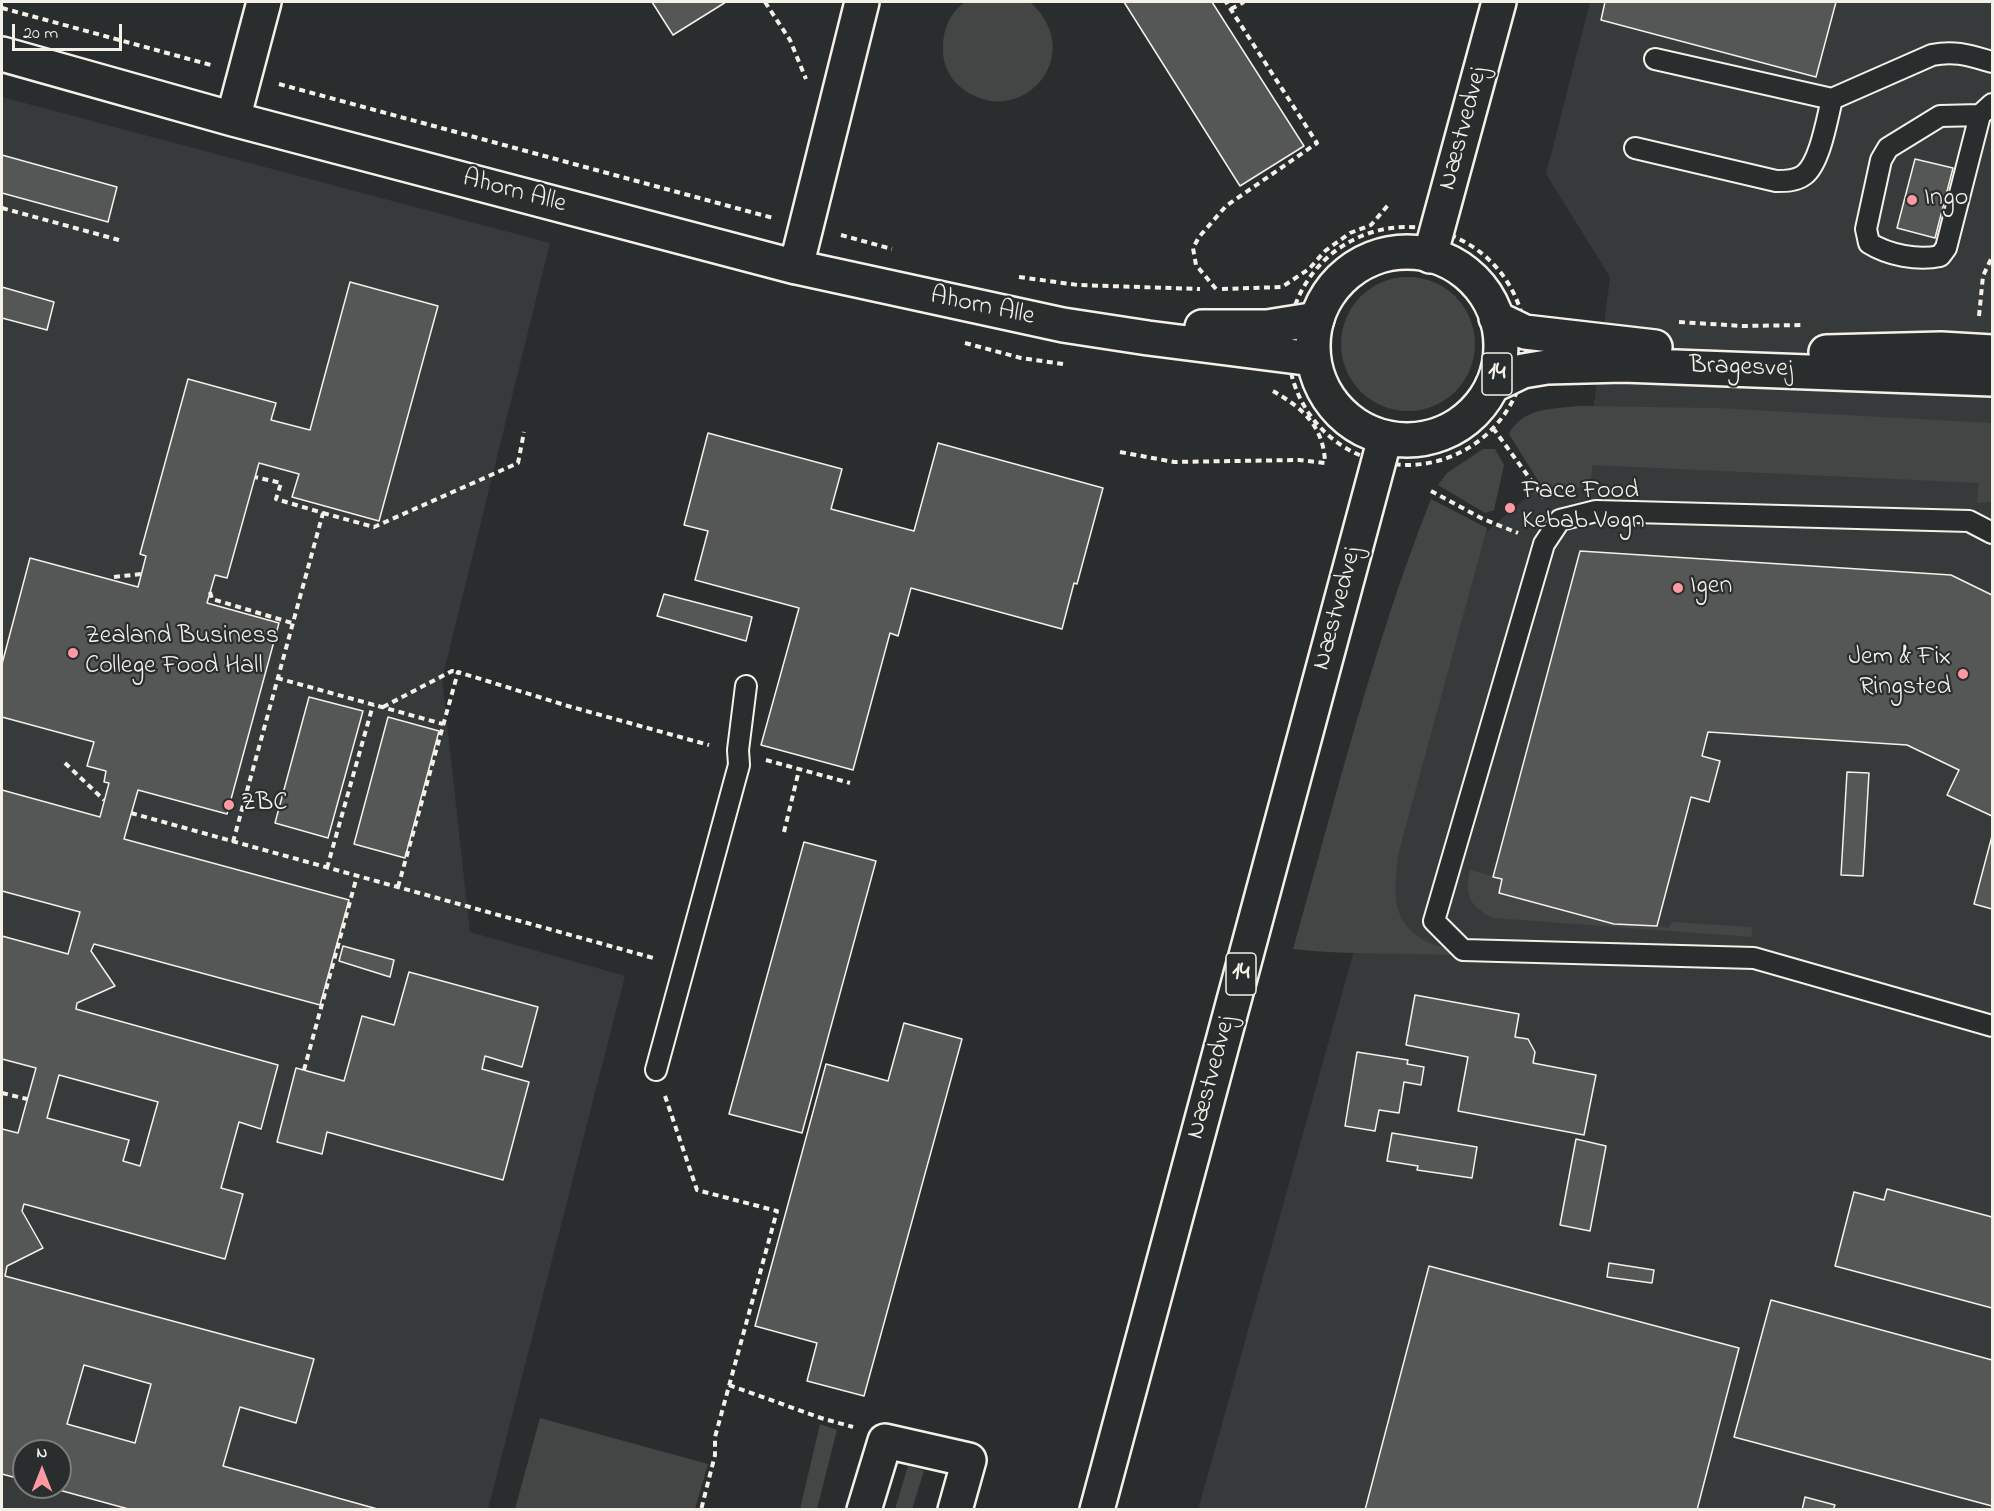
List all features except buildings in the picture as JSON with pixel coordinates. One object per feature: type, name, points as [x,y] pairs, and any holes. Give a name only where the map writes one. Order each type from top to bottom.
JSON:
[{"type":"main road","points":[[233,119],[264,2]]},
{"type":"main road","name":"Næstvedvej","points":[[1434,243],[1499,2]]},
{"type":"main road","points":[[796,267],[852,4]]},
{"type":"main road","name":"Ahorn Alle","points":[[2,54],[233,119],[796,267],[1063,325],[1267,327],[1302,340]]},
{"type":"main road","name":"14","points":[[1434,243],[1455,266],[1476,283],[1491,305],[1505,305],[1500,359],[1492,386],[1476,409],[1454,428],[1441,434],[1382,449],[1369,433],[1342,415],[1323,390],[1302,340],[1329,293],[1349,273],[1360,265],[1387,254],[1402,253],[1434,243]]},
{"type":"main road","name":"Bragesvej","points":[[1505,305],[1525,332],[1645,347],[1766,353],[1931,349],[1992,352]]},
{"type":"main road","name":"Bragesvej","points":[[1492,386],[1524,371],[1547,367],[1623,365],[1992,379]]},
{"type":"main road","points":[[1874,374],[1958,367],[1992,369]]},
{"type":"main road","name":"Næstvedvej","points":[[1096,1509],[1382,449]]},
{"type":"main road","points":[[864,1509],[885,1441],[969,1460],[955,1509]]},
{"type":"lane","points":[[1655,59],[1832,99],[1932,55],[1947,52],[1965,54],[1992,62]]},
{"type":"lane","points":[[1635,148],[1776,182],[1795,180],[1805,175],[1812,165],[1820,147],[1832,99]]},
{"type":"lane","points":[[1986,109],[1946,248],[1940,256],[1930,258],[1883,252],[1869,243],[1866,229],[1881,160],[1888,148],[1940,117],[1986,109]]},
{"type":"lane","points":[[1992,533],[1969,521],[1596,511],[1560,520],[1544,544],[1434,921],[1463,950],[1754,958],[1992,1026]]},
{"type":"lane","points":[[656,1070],[739,765],[738,753],[746,686]]},
{"type":"path","points":[[765,2],[790,40],[806,79],[803,90]]},
{"type":"path","points":[[1216,289],[1196,265],[1193,248],[1199,237],[1226,206],[1317,143],[1226,2]]},
{"type":"path","points":[[1231,9],[1244,2]]},
{"type":"path","points":[[2,8],[897,250]]},
{"type":"path","points":[[1008,275],[1078,285],[1216,289],[1282,286],[1309,269],[1325,251],[1350,233],[1371,225],[1389,204]]},
{"type":"path","points":[[758,257],[772,206]]},
{"type":"path","points":[[2,208],[119,240]]},
{"type":"path","points":[[1415,227],[1434,243],[1456,237],[1474,247],[1490,260],[1505,305],[1521,312],[1525,332],[1524,371],[1517,392],[1507,411],[1493,428],[1474,443],[1452,455],[1428,463],[1404,464],[1382,449],[1359,454],[1340,444],[1310,414],[1292,376],[1302,340],[1296,304],[1305,285],[1318,267],[1334,252],[1352,240],[1372,232],[1415,227]]},
{"type":"path","points":[[1979,321],[1983,276],[1992,257]]},
{"type":"path","points":[[1505,305],[1525,296]]},
{"type":"path","points":[[1672,322],[1743,326],[1809,324]]},
{"type":"path","points":[[1120,452],[1174,462],[1299,460],[1324,463],[1324,445],[1314,425],[1293,403],[1272,391]]},
{"type":"path","points":[[1493,428],[1560,520]]},
{"type":"path","points":[[255,477],[281,483],[276,499],[374,526],[518,463],[524,432]]},
{"type":"path","points":[[1431,491],[1483,519],[1544,544]]},
{"type":"path","points":[[233,842],[323,513]]},
{"type":"path","points":[[114,577],[141,574]]},
{"type":"path","points":[[210,592],[212,599],[292,623]]},
{"type":"path","points":[[383,708],[452,671],[568,706],[850,783]]},
{"type":"path","points":[[398,887],[458,672]]},
{"type":"path","points":[[277,678],[443,724]]},
{"type":"path","points":[[327,868],[373,705]]},
{"type":"path","points":[[65,764],[104,801]]},
{"type":"path","points":[[784,832],[799,770]]},
{"type":"path","points":[[131,813],[684,967]]},
{"type":"path","points":[[304,1070],[357,876]]},
{"type":"path","points":[[656,1070],[697,1190],[777,1210],[729,1385],[716,1437],[716,1455],[701,1509]]},
{"type":"path","points":[[2,1093],[27,1099]]},
{"type":"path","points":[[729,1385],[821,1418],[866,1431],[885,1441]]},
{"type":"shaded area","points":[[966,2],[1030,2],[1047,23],[1053,45],[1049,66],[1039,83],[1022,96],[1002,101],[980,98],[958,85],[952,78],[944,58],[944,34],[956,10]]},
{"type":"shaded area","points":[[1590,2],[1992,2],[1992,1509],[1198,1510],[1466,549],[1589,444],[1610,277],[1546,174]]},
{"type":"shaded area","name":"ZBC","points":[[2,97],[550,243],[442,679],[470,932],[625,976],[488,1509],[2,1509]]},
{"type":"shaded area","points":[[1408,277],[1434,282],[1456,296],[1470,318],[1475,344],[1470,370],[1456,392],[1434,406],[1408,411],[1382,406],[1360,392],[1346,370],[1341,344],[1346,318],[1360,296],[1382,282]]},
{"type":"shaded area","points":[[1579,406],[1716,408],[1992,423],[1992,502],[1977,503],[1979,483],[1592,465],[1591,487],[1542,487],[1509,434],[1515,425],[1530,414],[1549,409]]},
{"type":"shaded area","points":[[1483,449],[1495,449],[1504,465],[1494,510],[1485,513],[1438,485],[1447,473]]},
{"type":"shaded area","points":[[1431,499],[1487,528],[1399,851],[1396,892],[1400,916],[1407,926],[1416,935],[1454,955],[1293,949],[1373,666]]},
{"type":"shaded area","points":[[1470,870],[1502,879],[1499,894],[1614,924],[1668,928],[1672,922],[1751,927],[1753,937],[1493,918],[1479,909],[1471,899],[1468,887]]},
{"type":"shaded area","points":[[540,1418],[708,1464],[695,1509],[515,1509]]},
{"type":"shaded area","points":[[820,1424],[837,1430],[817,1509],[800,1509]]},
{"type":"shaded area","points":[[908,1466],[924,1471],[912,1509],[895,1509]]},
{"type":"place","name":"Ingo","points":[[1912,200]]},
{"type":"place","name":"Face Food Kebab Vogn","points":[[1510,508]]},
{"type":"place","name":"Igen","points":[[1678,588]]},
{"type":"place","name":"Zealand Business College Food Hall","points":[[73,653]]},
{"type":"place","name":"Jem & Fix Ringsted","points":[[1963,674]]},
{"type":"place","name":"ZBC","points":[[229,805]]}]
